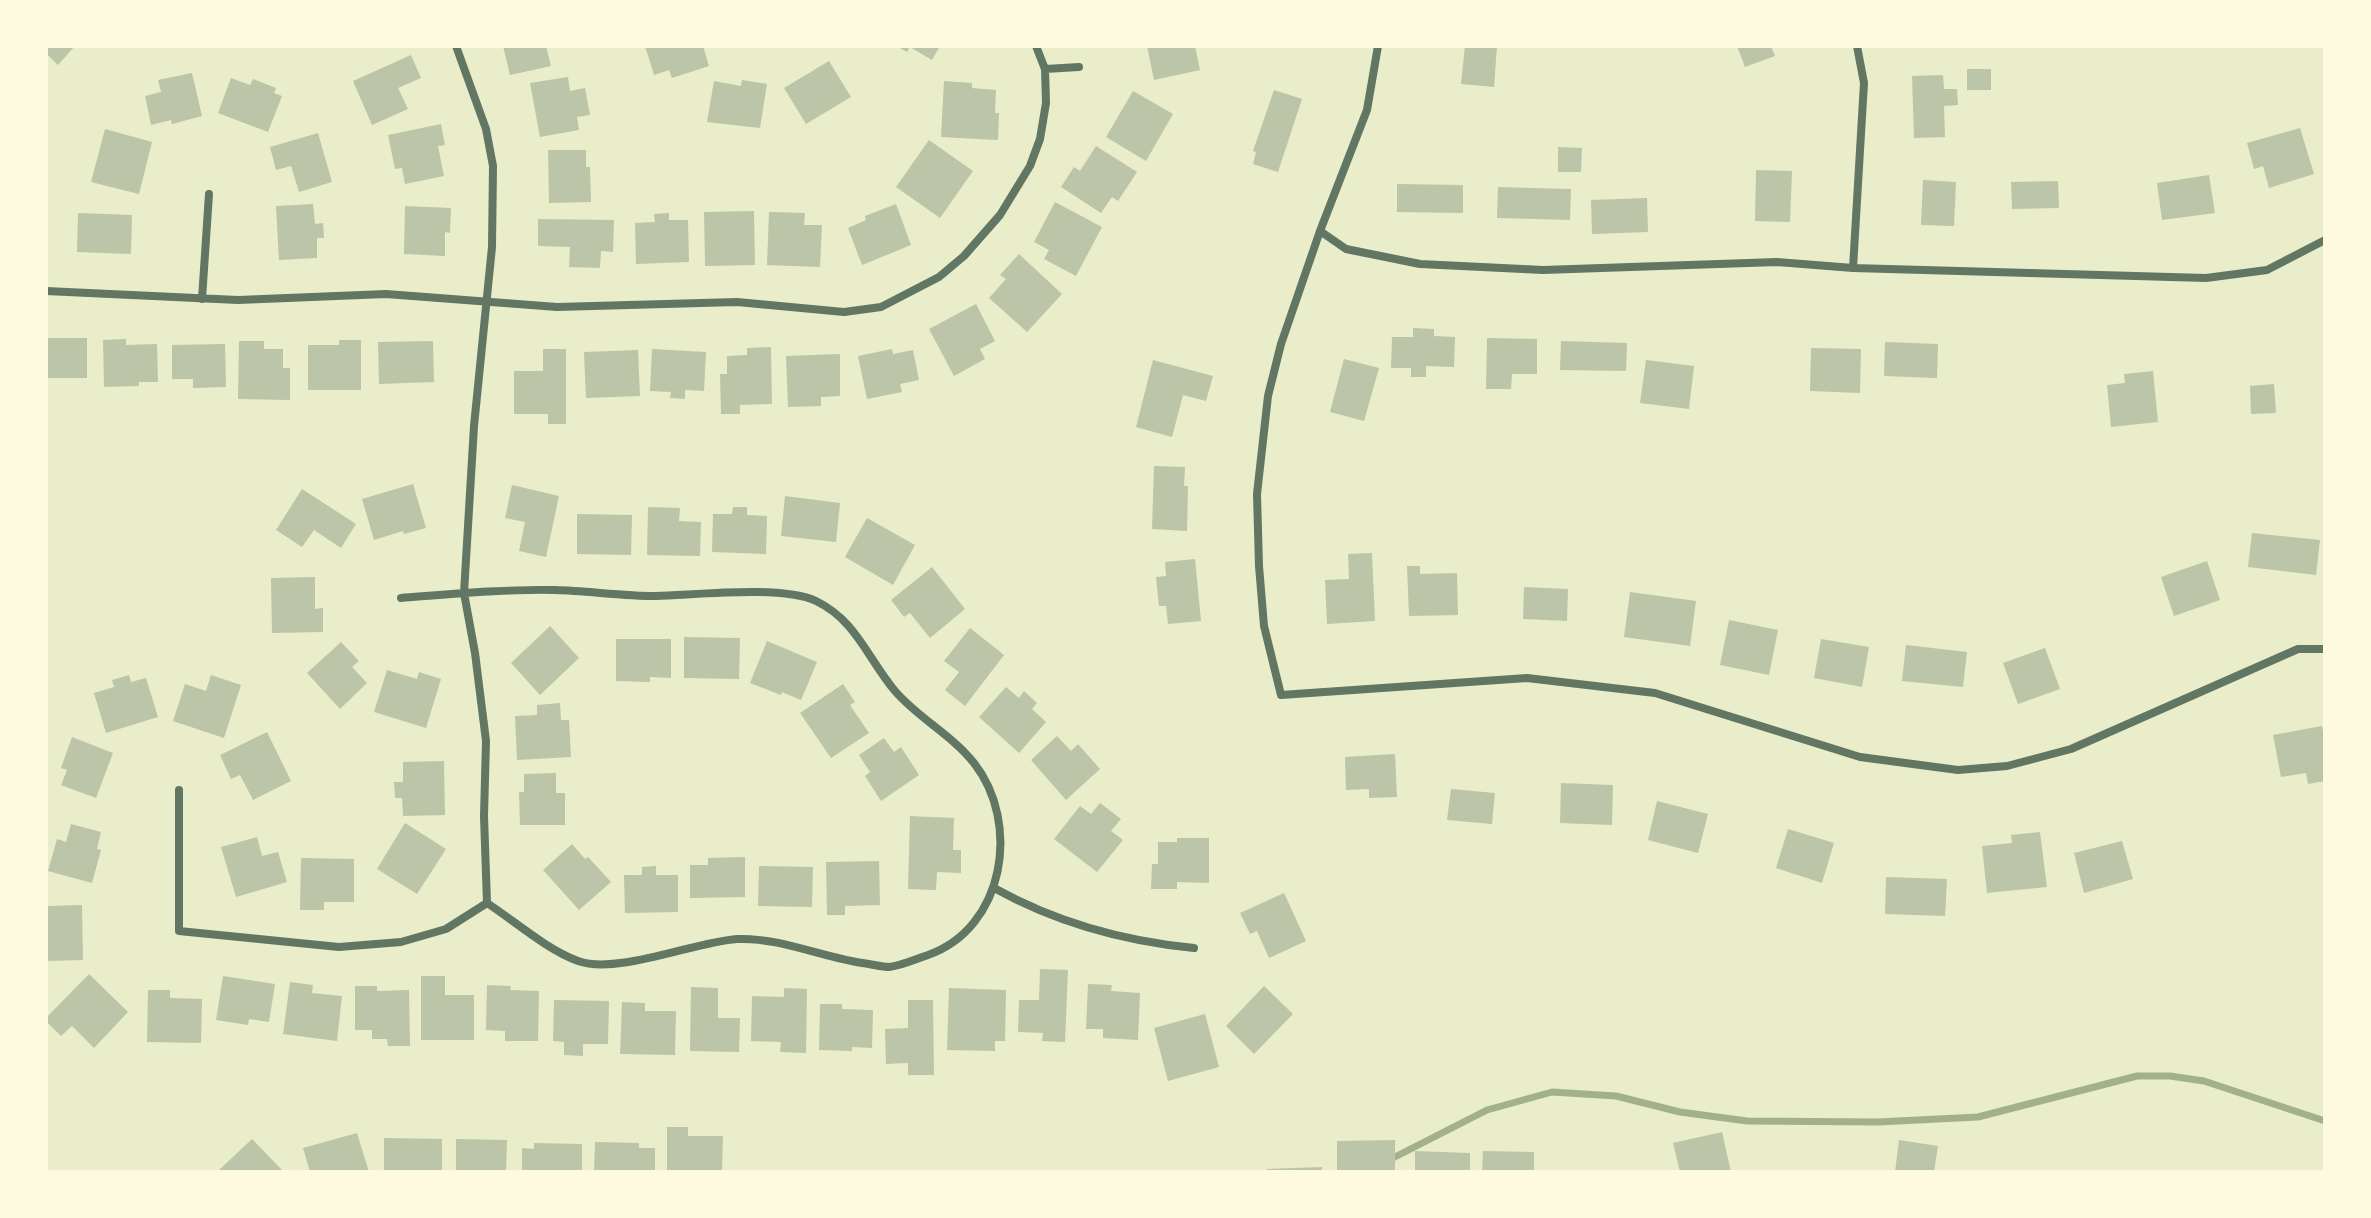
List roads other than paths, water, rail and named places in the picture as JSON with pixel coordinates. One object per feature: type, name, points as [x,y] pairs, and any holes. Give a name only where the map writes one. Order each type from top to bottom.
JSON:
[{"type":"street","points":[[456,46],[486,129],[493,166],[492,247],[466,538],[464,593],[486,741],[484,816],[487,903]]},
{"type":"street","points":[[46,291],[238,300],[386,294],[557,307],[737,302],[844,312],[881,307],[939,277],[964,256],[1000,215],[1030,166],[1040,139],[1046,103],[1045,69],[1036,46]]},
{"type":"street","points":[[1378,46],[1367,110],[1320,231],[1281,344],[1268,396],[1257,494],[1264,626],[1281,695],[1527,678],[1655,693],[1860,757],[1958,770],[2007,766],[2071,749],[2298,649],[2325,649]]},
{"type":"street","points":[[1853,268],[1864,83],[1857,46]]},
{"type":"street","points":[[1045,69],[1079,67]]},
{"type":"street","points":[[202,299],[209,194]]},
{"type":"street","points":[[1320,231],[1346,249],[1420,264],[1543,270],[1777,262],[1853,268],[2206,278],[2267,270],[2325,240]]},
{"type":"street","points":[[401,598],[553,590],[651,596],[784,593],[814,600],[855,631],[895,690],[951,738],[976,766],[994,798],[1000,830],[1000,860],[994,888],[979,914],[960,936],[931,954],[889,967],[848,962],[778,944],[738,939],[611,964],[580,962],[487,903]]},
{"type":"street","points":[[179,790],[179,931],[339,947],[401,942],[446,929],[487,903]]},
{"type":"street","points":[[994,888],[1032,909],[1068,923],[1152,944],[1194,948]]},
{"type":"waterway","points":[[1389,1160],[1487,1110],[1552,1092],[1616,1096],[1680,1112],[1747,1121],[1878,1122],[1978,1117],[2137,1076],[2170,1076],[2204,1081],[2325,1121]]}]
